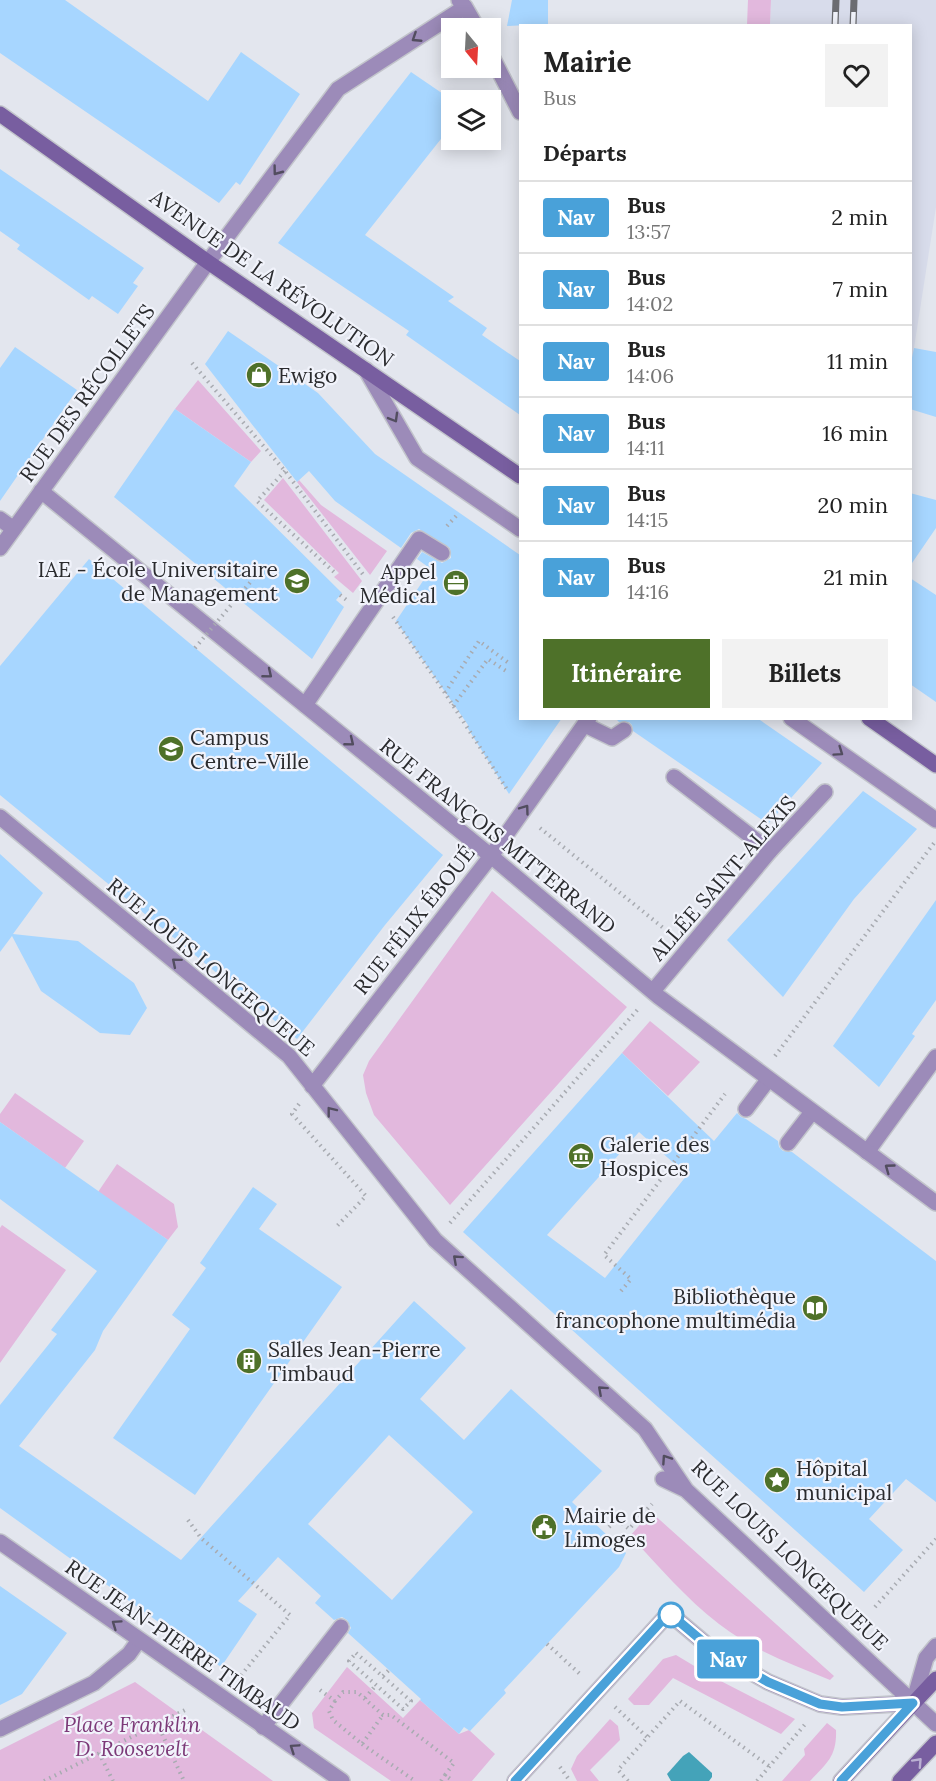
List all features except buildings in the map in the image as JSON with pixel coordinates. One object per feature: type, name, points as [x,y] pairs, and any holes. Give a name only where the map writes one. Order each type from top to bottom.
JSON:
[{"type":"main road","name":"AVENUE DE LA RÉVOLUTION","points":[[0,114],[208,262],[519,475]]},
{"type":"main road","points":[[872,720],[936,765]]},
{"type":"main road","points":[[841,1781],[936,1679]]},
{"type":"main road","points":[[900,1781],[936,1743]]},
{"type":"street","points":[[463,2],[472,18]]},
{"type":"street","name":"RUE DES RÉCOLLETS","points":[[0,548],[208,262],[338,89],[463,2]]},
{"type":"street","points":[[501,75],[519,110]]},
{"type":"street","points":[[365,368],[417,458],[519,528]]},
{"type":"street","name":"RUE FRANÇOIS MITTERRAND","points":[[41,491],[491,856],[653,992],[936,1203]]},
{"type":"street","points":[[0,519],[14,529]]},
{"type":"street","points":[[305,705],[419,539],[442,553]]},
{"type":"street","points":[[794,720],[936,820]]},
{"type":"street","points":[[587,722],[612,738],[624,730]]},
{"type":"street","name":"RUE FÉLIX ÉBOUÉ","points":[[312,1086],[491,856],[587,722]]},
{"type":"street","points":[[674,777],[770,851]]},
{"type":"street","name":"ALLÉE SAINT-ALEXIS","points":[[653,992],[770,851],[825,792]]},
{"type":"street","name":"RUE LOUIS LONGEQUEUE","points":[[0,817],[289,1056],[435,1240],[645,1429],[686,1490],[936,1724]]},
{"type":"street","points":[[867,1152],[936,1057]]},
{"type":"street","points":[[746,1109],[765,1077]]},
{"type":"street","points":[[788,1143],[812,1112]]},
{"type":"street","points":[[663,1479],[686,1490]]},
{"type":"street","name":"RUE JEAN-PIERRE TIMBAUD","points":[[0,1542],[342,1781]]},
{"type":"street","points":[[515,1781],[669,1613],[714,1651],[768,1682],[820,1704],[842,1707],[913,1703],[926,1658],[936,1646]]},
{"type":"street","points":[[263,1727],[341,1627]]},
{"type":"street","points":[[0,1729],[94,1683],[129,1654],[139,1640]]},
{"type":"path","points":[[285,471],[257,501],[334,572]]},
{"type":"path","points":[[195,648],[253,579]]},
{"type":"path","points":[[445,693],[479,641],[510,664]]},
{"type":"path","points":[[453,706],[488,659],[506,671]]},
{"type":"path","points":[[522,813],[673,935],[697,939]]},
{"type":"path","points":[[765,1077],[936,840]]},
{"type":"path","points":[[435,1240],[653,992]]},
{"type":"path","points":[[621,1291],[631,1280],[604,1255],[747,1064]]},
{"type":"path","points":[[311,1135],[366,1196],[336,1227]]},
{"type":"path","points":[[609,1527],[617,1519],[629,1529],[652,1504]]},
{"type":"path","points":[[188,1520],[201,1539],[290,1615],[223,1699]]},
{"type":"path","points":[[875,1607],[936,1539]]},
{"type":"path","points":[[547,1644],[571,1665]]},
{"type":"path","points":[[356,1653],[383,1676],[411,1701],[403,1709],[349,1661],[356,1653]]},
{"type":"path","points":[[383,1676],[388,1670]]},
{"type":"path","points":[[365,1698],[376,1685]]},
{"type":"path","points":[[320,1691],[335,1701]]},
{"type":"path","points":[[416,1781],[362,1744],[333,1720],[329,1711],[343,1692],[357,1692],[383,1715],[391,1715],[454,1763],[441,1781]]},
{"type":"path","points":[[628,1781],[618,1770],[680,1701],[769,1766]]},
{"type":"path","points":[[44,1781],[185,1710]]},
{"type":"path","points":[[362,1744],[383,1715]]},
{"type":"path","points":[[757,1781],[809,1720]]},
{"type":"path","points":[[157,1723],[184,1781]]},
{"type":"path","points":[[99,1753],[113,1781]]},
{"type":"path","points":[[446,1775],[453,1781]]},
{"type":"shaded area","points":[[771,0],[936,0],[936,207],[912,361],[912,24],[770,24]]},
{"type":"green space","points":[[748,0],[771,0],[770,24],[747,24]]},
{"type":"green space","points":[[198,380],[261,451],[251,462],[175,409]]},
{"type":"green space","points":[[283,478],[362,581],[353,593],[334,577],[339,573],[264,500]]},
{"type":"green space","points":[[299,480],[321,505],[387,551],[370,575],[297,482]]},
{"type":"green space","points":[[492,891],[627,1007],[450,1205],[374,1115],[366,1093],[363,1075],[369,1061]]},
{"type":"green space","points":[[650,1021],[700,1062],[668,1096],[622,1053]]},
{"type":"green space","points":[[15,1093],[84,1141],[65,1168],[0,1122],[0,1114]]},
{"type":"green space","points":[[117,1164],[174,1204],[178,1227],[168,1240],[98,1192]]},
{"type":"green space","points":[[2,1225],[66,1270],[0,1363],[0,1228]]},
{"type":"green space","points":[[651,1512],[834,1676],[830,1680],[759,1649],[732,1633],[695,1604],[630,1536]]},
{"type":"green space","points":[[676,1655],[711,1676],[795,1719],[781,1734],[673,1678],[649,1705],[634,1705],[628,1699],[663,1659]]},
{"type":"green space","points":[[347,1667],[403,1718],[420,1700],[459,1734],[469,1730],[495,1754],[472,1781],[391,1781],[314,1728],[312,1713]]},
{"type":"green space","name":"Place Franklin D. Roosevelt","points":[[135,1682],[273,1781],[0,1781],[0,1750]]},
{"type":"green space","points":[[610,1719],[618,1726],[620,1740],[590,1770],[599,1781],[577,1781],[571,1769],[577,1756]]},
{"type":"green space","points":[[827,1723],[836,1730],[836,1739],[833,1753],[826,1764],[810,1781],[782,1781],[805,1755],[804,1749]]},
{"type":"water","points":[[689,1752],[712,1773],[709,1781],[671,1781],[667,1774]]},
{"type":"railway","points":[[835,24],[836,0]]},
{"type":"railway","points":[[853,24],[854,0]]},
{"type":"bus line","name":"Nav","points":[[515,1781],[669,1613],[714,1651],[768,1682],[820,1704],[842,1707],[913,1703],[841,1781]]},
{"type":"place","name":"Ewigo","points":[[259,375]]},
{"type":"place","name":"IAE - École Universitaire de Management","points":[[297,581]]},
{"type":"place","name":"Appel Médical","points":[[456,583]]},
{"type":"place","name":"Campus Centre-Ville","points":[[171,749]]},
{"type":"place","name":"Galerie des Hospices","points":[[581,1156]]},
{"type":"place","name":"Bibliothèque francophone multimédia","points":[[815,1308]]},
{"type":"place","name":"Salles Jean-Pierre Timbaud","points":[[249,1361]]},
{"type":"place","name":"Hôpital municipal","points":[[777,1480]]},
{"type":"place","name":"Mairie de Limoges","points":[[544,1527]]}]
